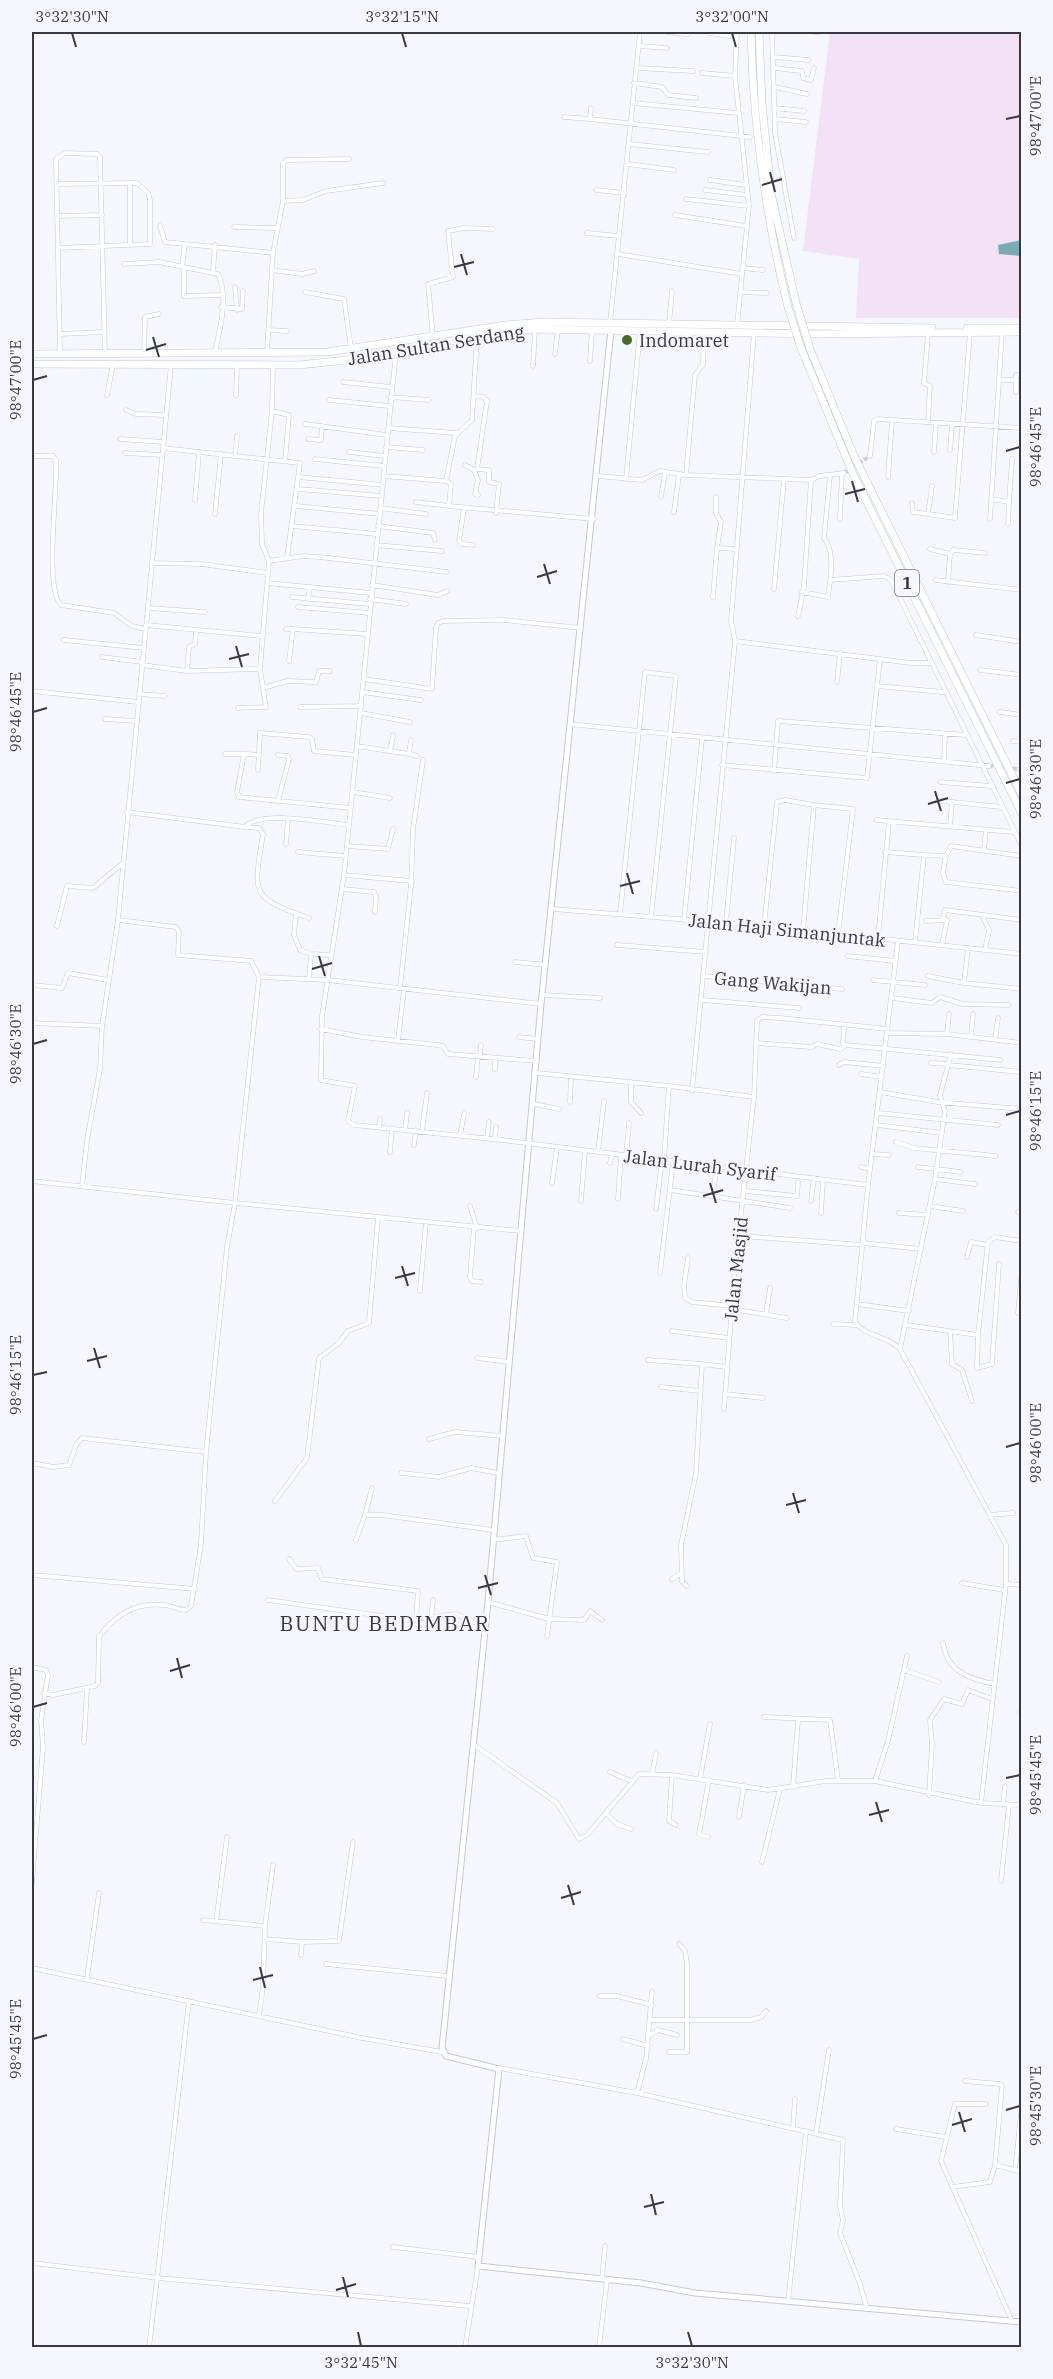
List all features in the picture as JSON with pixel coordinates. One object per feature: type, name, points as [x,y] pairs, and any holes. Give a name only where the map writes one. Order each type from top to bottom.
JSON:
[{"type":"highway","name":"1","points":[[751,32],[755,128],[761,183],[771,239],[801,348],[853,474],[1022,814]]},
{"type":"highway","name":"1","points":[[759,32],[763,126],[771,194],[796,303],[810,349],[854,456],[1022,795]]},
{"type":"highway","name":"Jalan Sultan Serdang","points":[[32,354],[105,352],[306,354],[512,324],[737,325],[928,333],[1002,333],[1022,330]]},
{"type":"highway","name":"Jalan Sultan Serdang","points":[[32,364],[273,365],[337,361],[477,336],[535,329],[592,329],[611,326],[640,330],[754,333],[1022,330]]},
{"type":"highway","points":[[71,363],[72,353]]},
{"type":"street","points":[[442,2052],[488,1602],[498,1473],[531,1144],[541,1004],[594,519],[640,32]]},
{"type":"street","points":[[667,32],[688,34]]},
{"type":"street","points":[[737,32],[735,76],[737,113],[748,206],[737,325]]},
{"type":"street","points":[[772,32],[775,87],[773,134],[794,238]]},
{"type":"street","points":[[710,33],[736,37]]},
{"type":"street","points":[[639,46],[667,48]]},
{"type":"street","points":[[773,57],[809,60]]},
{"type":"street","points":[[636,68],[693,71]]},
{"type":"street","points":[[774,68],[801,71],[803,78],[811,80],[814,68]]},
{"type":"street","points":[[702,73],[735,76]]},
{"type":"street","points":[[634,83],[662,87],[668,94],[696,98]]},
{"type":"street","points":[[775,87],[807,94]]},
{"type":"street","points":[[633,103],[737,113]]},
{"type":"street","points":[[590,119],[591,108]]},
{"type":"street","points":[[774,108],[804,111]]},
{"type":"street","points":[[564,117],[750,137]]},
{"type":"street","points":[[775,118],[806,122]]},
{"type":"street","points":[[629,144],[708,152]]},
{"type":"street","points":[[60,353],[56,184],[57,159],[65,153],[98,155],[101,183],[105,352]]},
{"type":"street","points":[[267,353],[273,253],[283,201],[284,161],[349,159]]},
{"type":"street","points":[[628,164],[674,170]]},
{"type":"street","points":[[710,180],[746,185]]},
{"type":"street","points":[[129,245],[130,183]]},
{"type":"street","points":[[283,201],[303,200],[326,190],[382,183]]},
{"type":"street","points":[[56,184],[140,184],[148,193],[150,243],[58,248]]},
{"type":"street","points":[[596,190],[625,193]]},
{"type":"street","points":[[705,190],[747,195]]},
{"type":"street","points":[[686,199],[748,206]]},
{"type":"street","points":[[57,216],[102,215]]},
{"type":"street","points":[[675,215],[746,226]]},
{"type":"street","points":[[160,226],[164,241],[273,253]]},
{"type":"street","points":[[234,227],[276,228]]},
{"type":"street","points":[[434,337],[428,284],[453,277],[448,231],[464,228],[493,230]]},
{"type":"street","points":[[587,233],[619,236]]},
{"type":"street","points":[[185,243],[184,296],[221,295]]},
{"type":"street","points":[[213,272],[215,245]]},
{"type":"street","points":[[618,254],[742,274]]},
{"type":"street","points":[[124,264],[157,262],[213,272],[221,281],[221,326],[215,353]]},
{"type":"street","points":[[742,268],[763,270]]},
{"type":"street","points":[[272,270],[302,274],[314,271]]},
{"type":"street","points":[[235,287],[237,310]]},
{"type":"street","points":[[221,307],[237,310],[243,308],[243,291]]},
{"type":"street","points":[[669,324],[672,291]]},
{"type":"street","points":[[304,292],[344,299],[351,349]]},
{"type":"street","points":[[740,292],[767,293]]},
{"type":"street","points":[[144,353],[145,317],[159,314]]},
{"type":"street","points":[[532,366],[535,329]]},
{"type":"street","points":[[555,354],[558,329]]},
{"type":"street","points":[[590,361],[592,329]]},
{"type":"street","points":[[268,330],[287,332]]},
{"type":"street","points":[[626,479],[640,330]]},
{"type":"street","points":[[60,334],[105,332]]},
{"type":"street","points":[[686,475],[695,375],[703,364],[704,332]]},
{"type":"street","points":[[692,1091],[735,640],[732,617],[736,549],[754,333]]},
{"type":"street","points":[[928,333],[924,383],[930,386],[928,422]]},
{"type":"street","points":[[912,503],[913,512],[955,518],[970,333]]},
{"type":"street","points":[[990,519],[1001,380],[1002,333]]},
{"type":"street","points":[[446,481],[456,433],[472,420],[477,336]]},
{"type":"street","points":[[396,351],[344,875],[321,1029],[362,1037],[443,1046],[448,1054],[537,1061]]},
{"type":"street","points":[[107,395],[113,363]]},
{"type":"street","points":[[82,1186],[87,1140],[100,1069],[102,1026],[118,920],[171,363]]},
{"type":"street","points":[[236,396],[237,365]]},
{"type":"street","points":[[238,708],[266,708],[260,669],[269,561],[262,544],[260,529],[272,411],[273,365]]},
{"type":"street","points":[[1016,392],[1017,375],[1022,375]]},
{"type":"street","points":[[1001,380],[1016,380]]},
{"type":"street","points":[[343,382],[391,387]]},
{"type":"street","points":[[475,396],[483,397],[486,401],[476,470],[478,480],[475,494],[478,495]]},
{"type":"street","points":[[390,397],[429,400]]},
{"type":"street","points":[[329,400],[389,406]]},
{"type":"street","points":[[126,410],[136,414],[166,415]]},
{"type":"street","points":[[272,411],[289,415],[285,461]]},
{"type":"street","points":[[870,456],[875,420],[1022,428]]},
{"type":"street","points":[[888,477],[892,421]]},
{"type":"street","points":[[934,452],[936,423]]},
{"type":"street","points":[[305,424],[387,435]]},
{"type":"street","points":[[950,450],[952,425]]},
{"type":"street","points":[[308,439],[321,440],[322,426]]},
{"type":"street","points":[[388,428],[456,433]]},
{"type":"street","points":[[235,456],[237,436]]},
{"type":"street","points":[[120,439],[163,442]]},
{"type":"street","points":[[386,447],[423,450]]},
{"type":"street","points":[[163,448],[300,463],[296,506],[287,558]]},
{"type":"street","points":[[195,500],[199,452]]},
{"type":"street","points":[[349,452],[385,456]]},
{"type":"street","points":[[125,453],[162,455]]},
{"type":"street","points":[[215,514],[221,454]]},
{"type":"street","points":[[32,456],[53,456],[57,460],[52,577],[57,601],[61,605],[114,613],[132,626],[262,636]]},
{"type":"street","points":[[315,459],[384,466]]},
{"type":"street","points":[[1008,524],[1012,459]]},
{"type":"street","points":[[465,465],[476,470],[489,470],[490,483],[499,484],[496,513]]},
{"type":"street","points":[[598,476],[644,480],[658,471],[679,475],[811,480],[843,474],[840,519]]},
{"type":"street","points":[[661,497],[665,473]]},
{"type":"street","points":[[674,512],[679,475]]},
{"type":"street","points":[[383,476],[446,481],[452,484],[449,506]]},
{"type":"street","points":[[802,592],[828,597],[831,566],[829,546],[824,538],[830,476]]},
{"type":"street","points":[[299,477],[383,486]]},
{"type":"street","points":[[774,589],[784,479]]},
{"type":"street","points":[[798,616],[804,584],[811,480]]},
{"type":"street","points":[[928,514],[932,486]]},
{"type":"street","points":[[298,489],[382,496]]},
{"type":"street","points":[[712,597],[721,522],[716,513],[716,497]]},
{"type":"street","points":[[991,499],[1009,502]]},
{"type":"street","points":[[416,502],[496,513],[594,519]]},
{"type":"street","points":[[296,506],[380,514]]},
{"type":"street","points":[[381,508],[426,514]]},
{"type":"street","points":[[464,508],[459,541],[462,544],[472,545]]},
{"type":"street","points":[[293,526],[377,534]]},
{"type":"street","points":[[378,526],[433,532],[435,540]]},
{"type":"street","points":[[376,545],[442,551]]},
{"type":"street","points":[[717,548],[736,549]]},
{"type":"street","points":[[930,549],[950,554]]},
{"type":"street","points":[[948,582],[950,554],[953,550],[985,553]]},
{"type":"street","points":[[269,561],[314,557],[447,572]]},
{"type":"street","points":[[152,562],[201,564],[268,573]]},
{"type":"street","points":[[830,580],[888,577],[1022,846]]},
{"type":"street","points":[[935,580],[1022,590]]},
{"type":"street","points":[[267,583],[371,593]]},
{"type":"street","points":[[372,585],[438,595],[447,591]]},
{"type":"street","points":[[308,599],[310,587]]},
{"type":"street","points":[[292,597],[406,604]]},
{"type":"street","points":[[298,607],[369,614]]},
{"type":"street","points":[[148,608],[205,612]]},
{"type":"street","points":[[364,679],[432,689],[436,628],[438,623],[443,621],[504,620],[582,628]]},
{"type":"street","points":[[286,629],[367,637]]},
{"type":"street","points":[[289,661],[293,629]]},
{"type":"street","points":[[187,671],[189,647],[195,644],[196,631]]},
{"type":"street","points":[[976,635],[1022,642]]},
{"type":"street","points":[[64,640],[144,648]]},
{"type":"street","points":[[735,640],[931,663]]},
{"type":"street","points":[[837,682],[840,653]]},
{"type":"street","points":[[102,657],[187,671],[260,669]]},
{"type":"street","points":[[723,765],[863,779],[868,776],[880,658]]},
{"type":"street","points":[[980,670],[1022,675]]},
{"type":"street","points":[[262,686],[287,681],[316,682],[319,671],[330,671]]},
{"type":"street","points":[[620,914],[628,815],[645,672],[676,676],[651,917]]},
{"type":"street","points":[[877,686],[944,692]]},
{"type":"street","points":[[32,691],[138,702]]},
{"type":"street","points":[[362,692],[421,700]]},
{"type":"street","points":[[139,694],[165,696]]},
{"type":"street","points":[[300,707],[361,706]]},
{"type":"street","points":[[999,712],[1022,715]]},
{"type":"street","points":[[361,713],[410,722]]},
{"type":"street","points":[[105,719],[136,721]]},
{"type":"street","points":[[774,771],[778,721],[967,735]]},
{"type":"street","points":[[570,724],[670,736],[870,753],[988,766]]},
{"type":"street","points":[[258,770],[260,733],[263,732],[309,736],[312,739],[314,751],[355,755]]},
{"type":"street","points":[[944,760],[945,734]]},
{"type":"street","points":[[390,751],[393,735]]},
{"type":"street","points":[[684,920],[702,739]]},
{"type":"street","points":[[409,754],[411,741]]},
{"type":"street","points":[[1012,741],[1022,742]]},
{"type":"street","points":[[357,746],[417,756]]},
{"type":"street","points":[[225,754],[259,755]]},
{"type":"street","points":[[244,754],[238,795],[249,800],[351,808]]},
{"type":"street","points":[[278,755],[288,756],[289,759],[278,801]]},
{"type":"street","points":[[398,1041],[412,881],[413,829],[423,760]]},
{"type":"street","points":[[939,782],[992,786]]},
{"type":"street","points":[[353,792],[390,798]]},
{"type":"street","points":[[764,926],[777,802],[785,800],[853,810],[838,934]]},
{"type":"street","points":[[938,801],[1002,807]]},
{"type":"street","points":[[950,826],[952,802]]},
{"type":"street","points":[[803,930],[814,805]]},
{"type":"street","points":[[127,812],[259,828],[262,834],[256,879],[260,892],[272,903],[309,918]]},
{"type":"street","points":[[245,827],[250,822],[261,819],[288,819],[349,825]]},
{"type":"street","points":[[286,844],[288,819]]},
{"type":"street","points":[[876,820],[1014,832]]},
{"type":"street","points":[[878,938],[889,822]]},
{"type":"street","points":[[347,846],[388,849],[393,829]]},
{"type":"street","points":[[984,850],[986,830]]},
{"type":"street","points":[[726,922],[734,838]]},
{"type":"street","points":[[1022,856],[951,846],[946,856],[943,873],[946,882],[1022,891]]},
{"type":"street","points":[[298,852],[346,856]]},
{"type":"street","points":[[885,852],[946,856]]},
{"type":"street","points":[[915,942],[924,855]]},
{"type":"street","points":[[57,926],[67,886],[93,888],[122,864]]},
{"type":"street","points":[[344,875],[412,881]]},
{"type":"street","points":[[342,889],[374,892],[375,912]]},
{"type":"street","name":"Jalan Haji Simanjuntak","points":[[553,909],[726,922],[1022,954]]},
{"type":"street","points":[[943,919],[945,910],[1022,920]]},
{"type":"street","points":[[296,914],[295,940],[300,950],[311,954],[332,955]]},
{"type":"street","points":[[983,916],[989,930],[985,950]]},
{"type":"street","points":[[926,921],[943,919]]},
{"type":"street","points":[[942,945],[947,922],[943,919]]},
{"type":"street","points":[[44,1693],[53,1695],[87,1689],[98,1683],[98,1640],[111,1622],[125,1611],[163,1605],[186,1610],[191,1606],[195,1589],[204,1503],[206,1452],[227,1247],[235,1203],[259,977],[251,961],[178,954],[179,932],[176,927],[118,920]]},
{"type":"street","points":[[858,1325],[856,1304],[868,1185],[898,941]]},
{"type":"street","points":[[617,945],[706,952]]},
{"type":"street","points":[[964,982],[968,948]]},
{"type":"street","points":[[309,979],[311,954]]},
{"type":"street","points":[[848,956],[895,961]]},
{"type":"street","points":[[515,962],[547,965]]},
{"type":"street","points":[[32,985],[62,988],[68,973],[108,980]]},
{"type":"street","name":"Gang Wakijan","points":[[704,976],[842,989]]},
{"type":"street","points":[[928,976],[1022,989]]},
{"type":"street","points":[[259,977],[328,980],[541,1004]]},
{"type":"street","points":[[873,980],[925,985]]},
{"type":"street","points":[[543,995],[600,999]]},
{"type":"street","points":[[892,998],[932,1003],[940,997],[963,1004],[1009,1005]]},
{"type":"street","points":[[702,1000],[799,1008]]},
{"type":"street","points":[[946,1034],[949,1014]]},
{"type":"street","points":[[971,1036],[973,1014]]},
{"type":"street","name":"Jalan Masjid","points":[[724,1409],[726,1367],[754,1097],[757,1021],[760,1018],[844,1025]]},
{"type":"street","points":[[995,1040],[998,1018]]},
{"type":"street","points":[[32,1023],[102,1026]]},
{"type":"street","points":[[756,1042],[812,1047],[817,1044],[840,1049],[843,1044],[844,1025],[888,1031],[971,1036],[1022,1043]]},
{"type":"street","name":"Jalan Lurah Syarif","points":[[321,1029],[321,1080],[354,1085],[349,1123],[868,1185]]},
{"type":"street","points":[[519,1037],[539,1039]]},
{"type":"street","points":[[843,1044],[1001,1060]]},
{"type":"street","points":[[476,1077],[481,1045]]},
{"type":"street","points":[[900,1349],[940,1151],[944,1120],[940,1095],[951,1054]]},
{"type":"street","points":[[495,1058],[495,1069]]},
{"type":"street","points":[[839,1065],[844,1062],[884,1066]]},
{"type":"street","points":[[931,1063],[1022,1072]]},
{"type":"street","points":[[537,1073],[754,1097]]},
{"type":"street","points":[[861,1074],[882,1077]]},
{"type":"street","points":[[570,1102],[571,1077]]},
{"type":"street","points":[[631,1082],[631,1102],[641,1113]]},
{"type":"street","points":[[656,1209],[663,1160],[669,1086]]},
{"type":"street","points":[[880,1092],[942,1102],[1022,1108]]},
{"type":"street","points":[[422,1131],[427,1093]]},
{"type":"street","points":[[598,1152],[604,1101]]},
{"type":"street","points":[[534,1104],[559,1110]]},
{"type":"street","points":[[405,1129],[407,1113]]},
{"type":"street","points":[[878,1113],[998,1125]]},
{"type":"street","points":[[460,1136],[464,1114]]},
{"type":"street","points":[[379,1127],[380,1119]]},
{"type":"street","points":[[487,1138],[489,1122]]},
{"type":"street","points":[[618,1199],[629,1123]]},
{"type":"street","points":[[877,1125],[942,1133]]},
{"type":"street","points":[[495,1139],[496,1127]]},
{"type":"street","points":[[390,1152],[393,1128]]},
{"type":"street","points":[[414,1145],[416,1130]]},
{"type":"street","points":[[896,1142],[914,1148],[996,1156]]},
{"type":"street","points":[[552,1183],[557,1148]]},
{"type":"street","points":[[580,1201],[585,1151]]},
{"type":"street","points":[[610,1163],[612,1154]]},
{"type":"street","points":[[873,1154],[889,1155]]},
{"type":"street","points":[[660,1273],[673,1162]]},
{"type":"street","points":[[714,1187],[717,1167]]},
{"type":"street","points":[[861,1167],[870,1169]]},
{"type":"street","points":[[918,1167],[961,1172]]},
{"type":"street","points":[[811,1201],[814,1178]]},
{"type":"street","points":[[935,1179],[975,1184]]},
{"type":"street","points":[[821,1213],[823,1180]]},
{"type":"street","points":[[32,1181],[522,1231]]},
{"type":"street","points":[[745,1191],[797,1196],[798,1182]]},
{"type":"street","points":[[669,1190],[744,1202],[764,1202],[790,1208]]},
{"type":"street","points":[[470,1206],[475,1228],[470,1277],[472,1281],[481,1282]]},
{"type":"street","points":[[930,1206],[963,1211]]},
{"type":"street","points":[[866,1210],[872,1211]]},
{"type":"street","points":[[899,1213],[928,1215]]},
{"type":"street","points":[[275,1502],[307,1458],[319,1358],[339,1343],[348,1331],[369,1323],[378,1218]]},
{"type":"street","points":[[420,1290],[426,1222]]},
{"type":"street","points":[[740,1236],[921,1249]]},
{"type":"street","points":[[999,1264],[992,1364],[977,1368],[987,1245],[995,1237],[1022,1240]]},
{"type":"street","points":[[967,1257],[971,1242],[987,1245]]},
{"type":"street","points":[[688,1258],[684,1285],[685,1298],[692,1302],[787,1318]]},
{"type":"street","points":[[1018,1313],[1022,1269]]},
{"type":"street","points":[[766,1314],[770,1288]]},
{"type":"street","points":[[856,1304],[909,1311]]},
{"type":"street","points":[[834,1324],[858,1325],[891,1340],[900,1349],[1006,1545],[1006,1584],[981,1803]]},
{"type":"street","points":[[906,1325],[978,1335]]},
{"type":"street","points":[[672,1331],[729,1338]]},
{"type":"street","points":[[950,1332],[952,1364],[962,1370],[972,1401]]},
{"type":"street","points":[[477,1358],[510,1362]]},
{"type":"street","points":[[648,1360],[726,1367]]},
{"type":"street","points":[[687,1586],[683,1585],[681,1573],[684,1525],[694,1493],[702,1364]]},
{"type":"street","points":[[661,1387],[701,1391]]},
{"type":"street","points":[[725,1394],[763,1398]]},
{"type":"street","points":[[429,1439],[455,1432],[503,1436]]},
{"type":"street","points":[[32,1463],[53,1467],[69,1465],[76,1445],[82,1438],[206,1452]]},
{"type":"street","points":[[401,1473],[439,1477],[471,1468],[498,1473]]},
{"type":"street","points":[[356,1540],[372,1488]]},
{"type":"street","points":[[990,1515],[1013,1512]]},
{"type":"street","points":[[365,1515],[382,1515],[493,1530]]},
{"type":"street","points":[[492,1540],[526,1536],[533,1558],[557,1562],[547,1636]]},
{"type":"street","points":[[289,1559],[296,1569],[318,1568],[322,1579],[418,1591],[416,1620]]},
{"type":"street","points":[[672,1579],[681,1573]]},
{"type":"street","points":[[32,1575],[195,1589]]},
{"type":"street","points":[[962,1583],[1004,1590]]},
{"type":"street","points":[[1006,1584],[1022,1585]]},
{"type":"street","points":[[268,1600],[367,1616],[416,1620],[461,1615],[485,1627]]},
{"type":"street","points":[[431,1618],[433,1600]]},
{"type":"street","points":[[488,1602],[549,1619],[584,1620],[589,1611],[602,1620]]},
{"type":"street","points":[[943,1643],[946,1659],[965,1677],[994,1684]]},
{"type":"street","points":[[875,1781],[888,1741],[907,1656]]},
{"type":"street","points":[[32,1667],[48,1672],[40,1720],[44,1734],[32,1883]]},
{"type":"street","points":[[904,1670],[939,1682]]},
{"type":"street","points":[[84,1742],[87,1689]]},
{"type":"street","points":[[929,1795],[932,1746],[930,1720],[944,1699],[962,1704],[966,1690],[992,1699]]},
{"type":"street","points":[[764,1717],[830,1720],[838,1780]]},
{"type":"street","points":[[793,1787],[798,1720]]},
{"type":"street","points":[[700,1779],[710,1724]]},
{"type":"street","points":[[473,1748],[557,1803],[578,1839],[583,1839],[639,1774],[672,1774],[768,1790],[838,1780],[875,1781],[929,1795],[981,1803],[1022,1804]]},
{"type":"street","points":[[652,1774],[656,1754]]},
{"type":"street","points":[[610,1772],[631,1781]]},
{"type":"street","points":[[672,1774],[669,1821],[676,1825]]},
{"type":"street","points":[[708,1837],[699,1833],[709,1780]]},
{"type":"street","points":[[739,1817],[744,1785]]},
{"type":"street","points":[[1004,1804],[1005,1786]]},
{"type":"street","points":[[762,1862],[780,1789]]},
{"type":"street","points":[[1001,1881],[1010,1805]]},
{"type":"street","points":[[606,1813],[617,1824],[631,1829]]},
{"type":"street","points":[[216,1922],[227,1837]]},
{"type":"street","points":[[265,1938],[302,1942],[339,1941],[352,1842]]},
{"type":"street","points":[[259,2016],[265,1926],[273,1865]]},
{"type":"street","points":[[87,1978],[99,1893]]},
{"type":"street","points":[[202,1920],[265,1926]]},
{"type":"street","points":[[301,1955],[302,1942]]},
{"type":"street","points":[[669,2052],[686,2054],[687,1964],[685,1951],[679,1944]]},
{"type":"street","points":[[326,1964],[448,1976]]},
{"type":"street","points":[[32,1968],[442,2052],[446,2056],[499,2068],[637,2093],[841,2139],[845,2144],[840,2233],[860,2284],[867,2310]]},
{"type":"street","points":[[637,2093],[650,2035],[652,1991]]},
{"type":"street","points":[[599,1996],[617,1996],[652,2005]]},
{"type":"street","points":[[149,2348],[189,2001]]},
{"type":"street","points":[[652,2020],[751,2020],[761,2017],[766,2011]]},
{"type":"street","points":[[650,2035],[658,2031],[677,2036]]},
{"type":"street","points":[[623,2039],[648,2046]]},
{"type":"street","points":[[816,2133],[829,2050]]},
{"type":"street","points":[[465,2348],[478,2266],[499,2068]]},
{"type":"street","points":[[953,2187],[990,2182],[995,2165],[1002,2086],[965,2081]]},
{"type":"street","points":[[793,2127],[795,2099]]},
{"type":"street","points":[[986,2104],[957,2102],[955,2104],[941,2161],[1012,2321]]},
{"type":"street","points":[[1015,2170],[1021,2114]]},
{"type":"street","points":[[896,2129],[946,2137]]},
{"type":"street","points":[[788,2302],[806,2131]]},
{"type":"street","points":[[995,2165],[1022,2172]]},
{"type":"street","points":[[599,2348],[605,2246]]},
{"type":"street","points":[[393,2247],[479,2257]]},
{"type":"street","points":[[32,2263],[158,2278],[470,2306]]},
{"type":"street","points":[[478,2266],[788,2302],[1022,2322]]},
{"type":"shaded area","points":[[830,32],[1021,32],[1021,318],[856,318],[859,259],[803,251]]},
{"type":"water","points":[[1021,240],[1021,256],[999,254],[998,245]]},
{"type":"tunnel","points":[[844,473],[870,456]]},
{"type":"tunnel","points":[[989,766],[1020,769]]},
{"type":"place","name":"Indomaret","points":[[627,340]]},
{"type":"district","name":"BUNTU BEDIMBAR","points":[[385,1623]]}]
